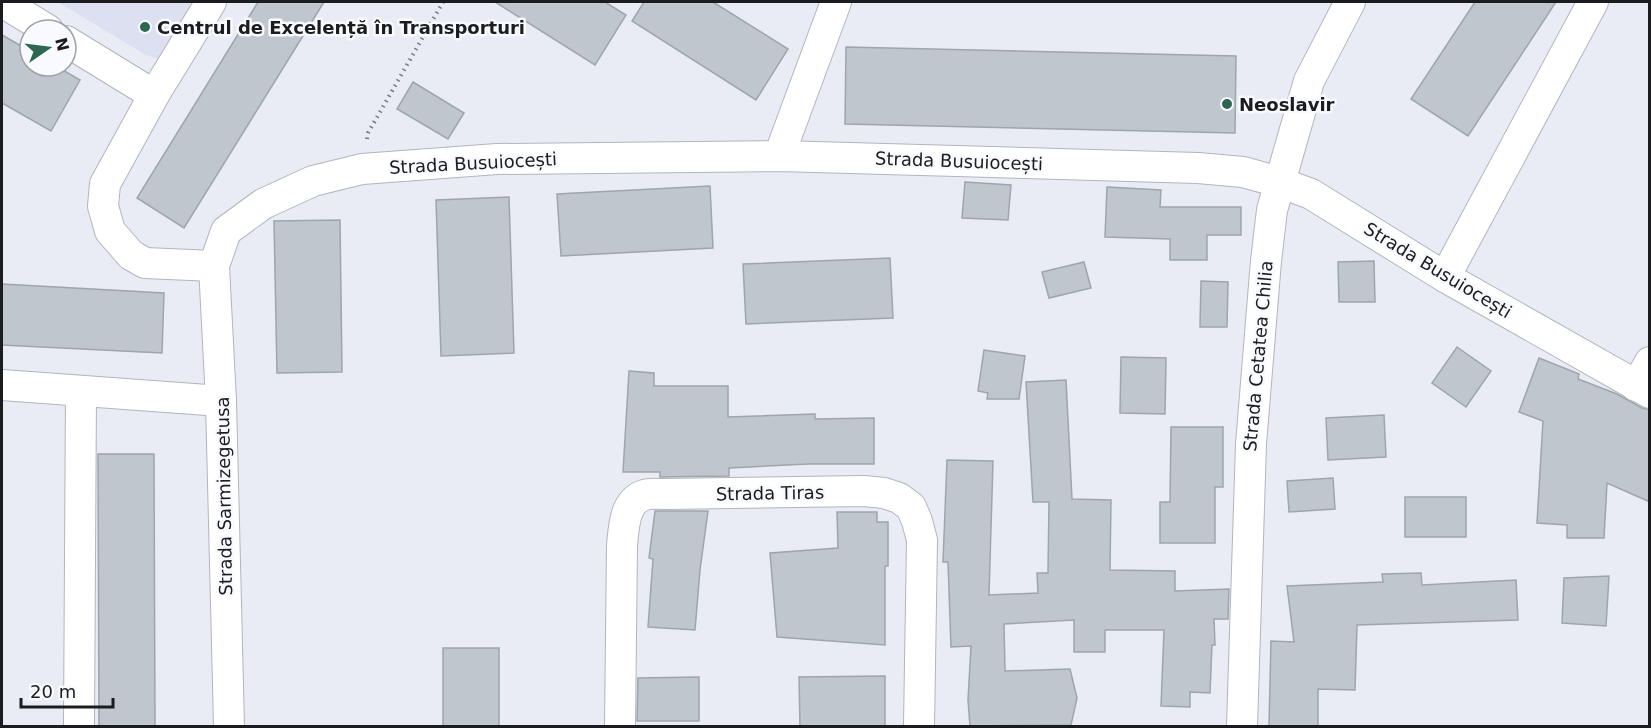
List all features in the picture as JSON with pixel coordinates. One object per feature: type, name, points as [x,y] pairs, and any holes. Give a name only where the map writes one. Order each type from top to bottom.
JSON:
[{"type":"street","points":[[2,2],[28,18]]},
{"type":"street","points":[[211,2],[154,95],[105,184],[103,206],[110,231],[131,255],[145,263],[214,266]]},
{"type":"street","points":[[779,156],[836,2]]},
{"type":"street","name":"Strada Cetatea Chilia","points":[[1242,726],[1251,444],[1272,210],[1309,81],[1350,2]]},
{"type":"street","points":[[1445,277],[1593,2]]},
{"type":"street","points":[[78,48],[154,95]]},
{"type":"street","name":"Strada Busuiocești","points":[[226,231],[263,204],[313,182],[362,169],[497,159],[779,156],[1198,168],[1244,172],[1311,194],[1445,277],[1645,380]]},
{"type":"street","name":"Strada Sarmizegetusa","points":[[226,231],[214,266],[222,401],[229,726]]},
{"type":"street","points":[[2,385],[222,401]]},
{"type":"street","points":[[79,726],[81,391]]},
{"type":"street","name":"Strada Tiras","points":[[620,726],[622,545],[629,507],[643,495],[864,491],[884,493],[905,502],[917,521],[922,540],[919,726]]},
{"type":"path","points":[[362,169],[368,133],[443,2]]},
{"type":"shaded area","name":"Centrul de Excelență în Transporturi","points":[[58,2],[205,2],[159,59],[146,55]]},
{"type":"building","points":[[258,2],[324,2],[184,228],[137,198]]},
{"type":"building","points":[[495,2],[605,2],[626,15],[595,65]]},
{"type":"building","points":[[644,2],[713,2],[788,49],[756,100],[632,21]]},
{"type":"building","points":[[1475,2],[1556,2],[1468,136],[1411,99]]},
{"type":"building","points":[[2,35],[18,44],[18,78],[77,78],[80,80],[51,131],[2,103]]},
{"type":"building","points":[[846,47],[1236,56],[1235,133],[845,124]]},
{"type":"building","points":[[413,82],[464,113],[448,139],[397,109]]},
{"type":"building","points":[[965,182],[1011,185],[1008,220],[962,218]]},
{"type":"building","points":[[710,186],[713,248],[561,256],[557,194]]},
{"type":"building","points":[[1107,187],[1161,190],[1160,207],[1241,207],[1241,235],[1207,235],[1207,260],[1170,260],[1170,239],[1105,237]]},
{"type":"building","points":[[509,197],[514,353],[441,356],[436,200]]},
{"type":"building","points":[[340,220],[342,372],[277,373],[274,221]]},
{"type":"building","points":[[890,258],[893,318],[746,324],[743,264]]},
{"type":"building","points":[[1374,261],[1375,302],[1339,302],[1338,262]]},
{"type":"building","points":[[1084,262],[1091,288],[1049,298],[1042,272]]},
{"type":"building","points":[[1201,281],[1228,282],[1227,327],[1200,327]]},
{"type":"building","points":[[2,284],[164,293],[162,353],[2,345]]},
{"type":"building","points":[[1457,347],[1491,371],[1466,407],[1432,383]]},
{"type":"building","points":[[984,350],[1025,356],[1019,399],[987,399],[988,393],[978,391]]},
{"type":"building","points":[[1121,357],[1166,358],[1165,414],[1120,413]]},
{"type":"building","points":[[1539,358],[1579,374],[1578,379],[1650,410],[1650,502],[1607,483],[1604,538],[1567,538],[1567,525],[1537,523],[1543,421],[1519,412]]},
{"type":"building","points":[[629,371],[654,373],[654,386],[728,386],[728,417],[815,414],[815,419],[874,418],[874,464],[808,464],[729,468],[729,476],[660,477],[660,472],[623,472]]},
{"type":"building","points":[[1066,380],[1072,499],[1111,500],[1110,570],[1175,571],[1175,591],[1229,589],[1228,619],[1214,619],[1215,645],[1212,645],[1210,693],[1190,692],[1190,707],[1161,706],[1164,630],[1105,630],[1105,652],[1074,652],[1074,620],[1004,624],[1005,671],[1070,669],[1077,698],[1071,725],[970,726],[968,700],[971,646],[951,647],[948,562],[943,562],[947,460],[993,461],[989,595],[1038,593],[1037,573],[1048,573],[1049,502],[1033,502],[1026,382]]},
{"type":"building","points":[[1384,415],[1386,457],[1328,460],[1326,418]]},
{"type":"building","points":[[1171,427],[1223,427],[1223,487],[1215,487],[1215,543],[1160,543],[1160,502],[1170,502]]},
{"type":"building","points":[[98,454],[154,454],[155,726],[99,726]]},
{"type":"building","points":[[1333,478],[1335,509],[1289,512],[1287,481]]},
{"type":"building","points":[[1405,497],[1466,497],[1466,537],[1405,537]]},
{"type":"building","points":[[655,511],[708,511],[695,630],[648,627],[653,559],[649,558]]},
{"type":"building","points":[[837,512],[877,512],[877,522],[888,522],[888,566],[885,566],[885,645],[777,637],[770,553],[838,548]]},
{"type":"building","points":[[1421,573],[1422,585],[1516,580],[1518,620],[1357,625],[1355,690],[1318,689],[1318,726],[1269,726],[1271,641],[1294,642],[1287,586],[1383,582],[1382,574]]},
{"type":"building","points":[[1609,576],[1606,626],[1562,623],[1564,578]]},
{"type":"building","points":[[443,648],[499,648],[499,726],[443,726]]},
{"type":"building","points":[[885,676],[885,726],[800,726],[799,677]]},
{"type":"building","points":[[699,677],[699,721],[637,721],[638,678]]},
{"type":"place","name":"Centrul de Excelență în Transporturi","points":[[145,27]]},
{"type":"place","name":"Neoslavir","points":[[1227,104]]}]
